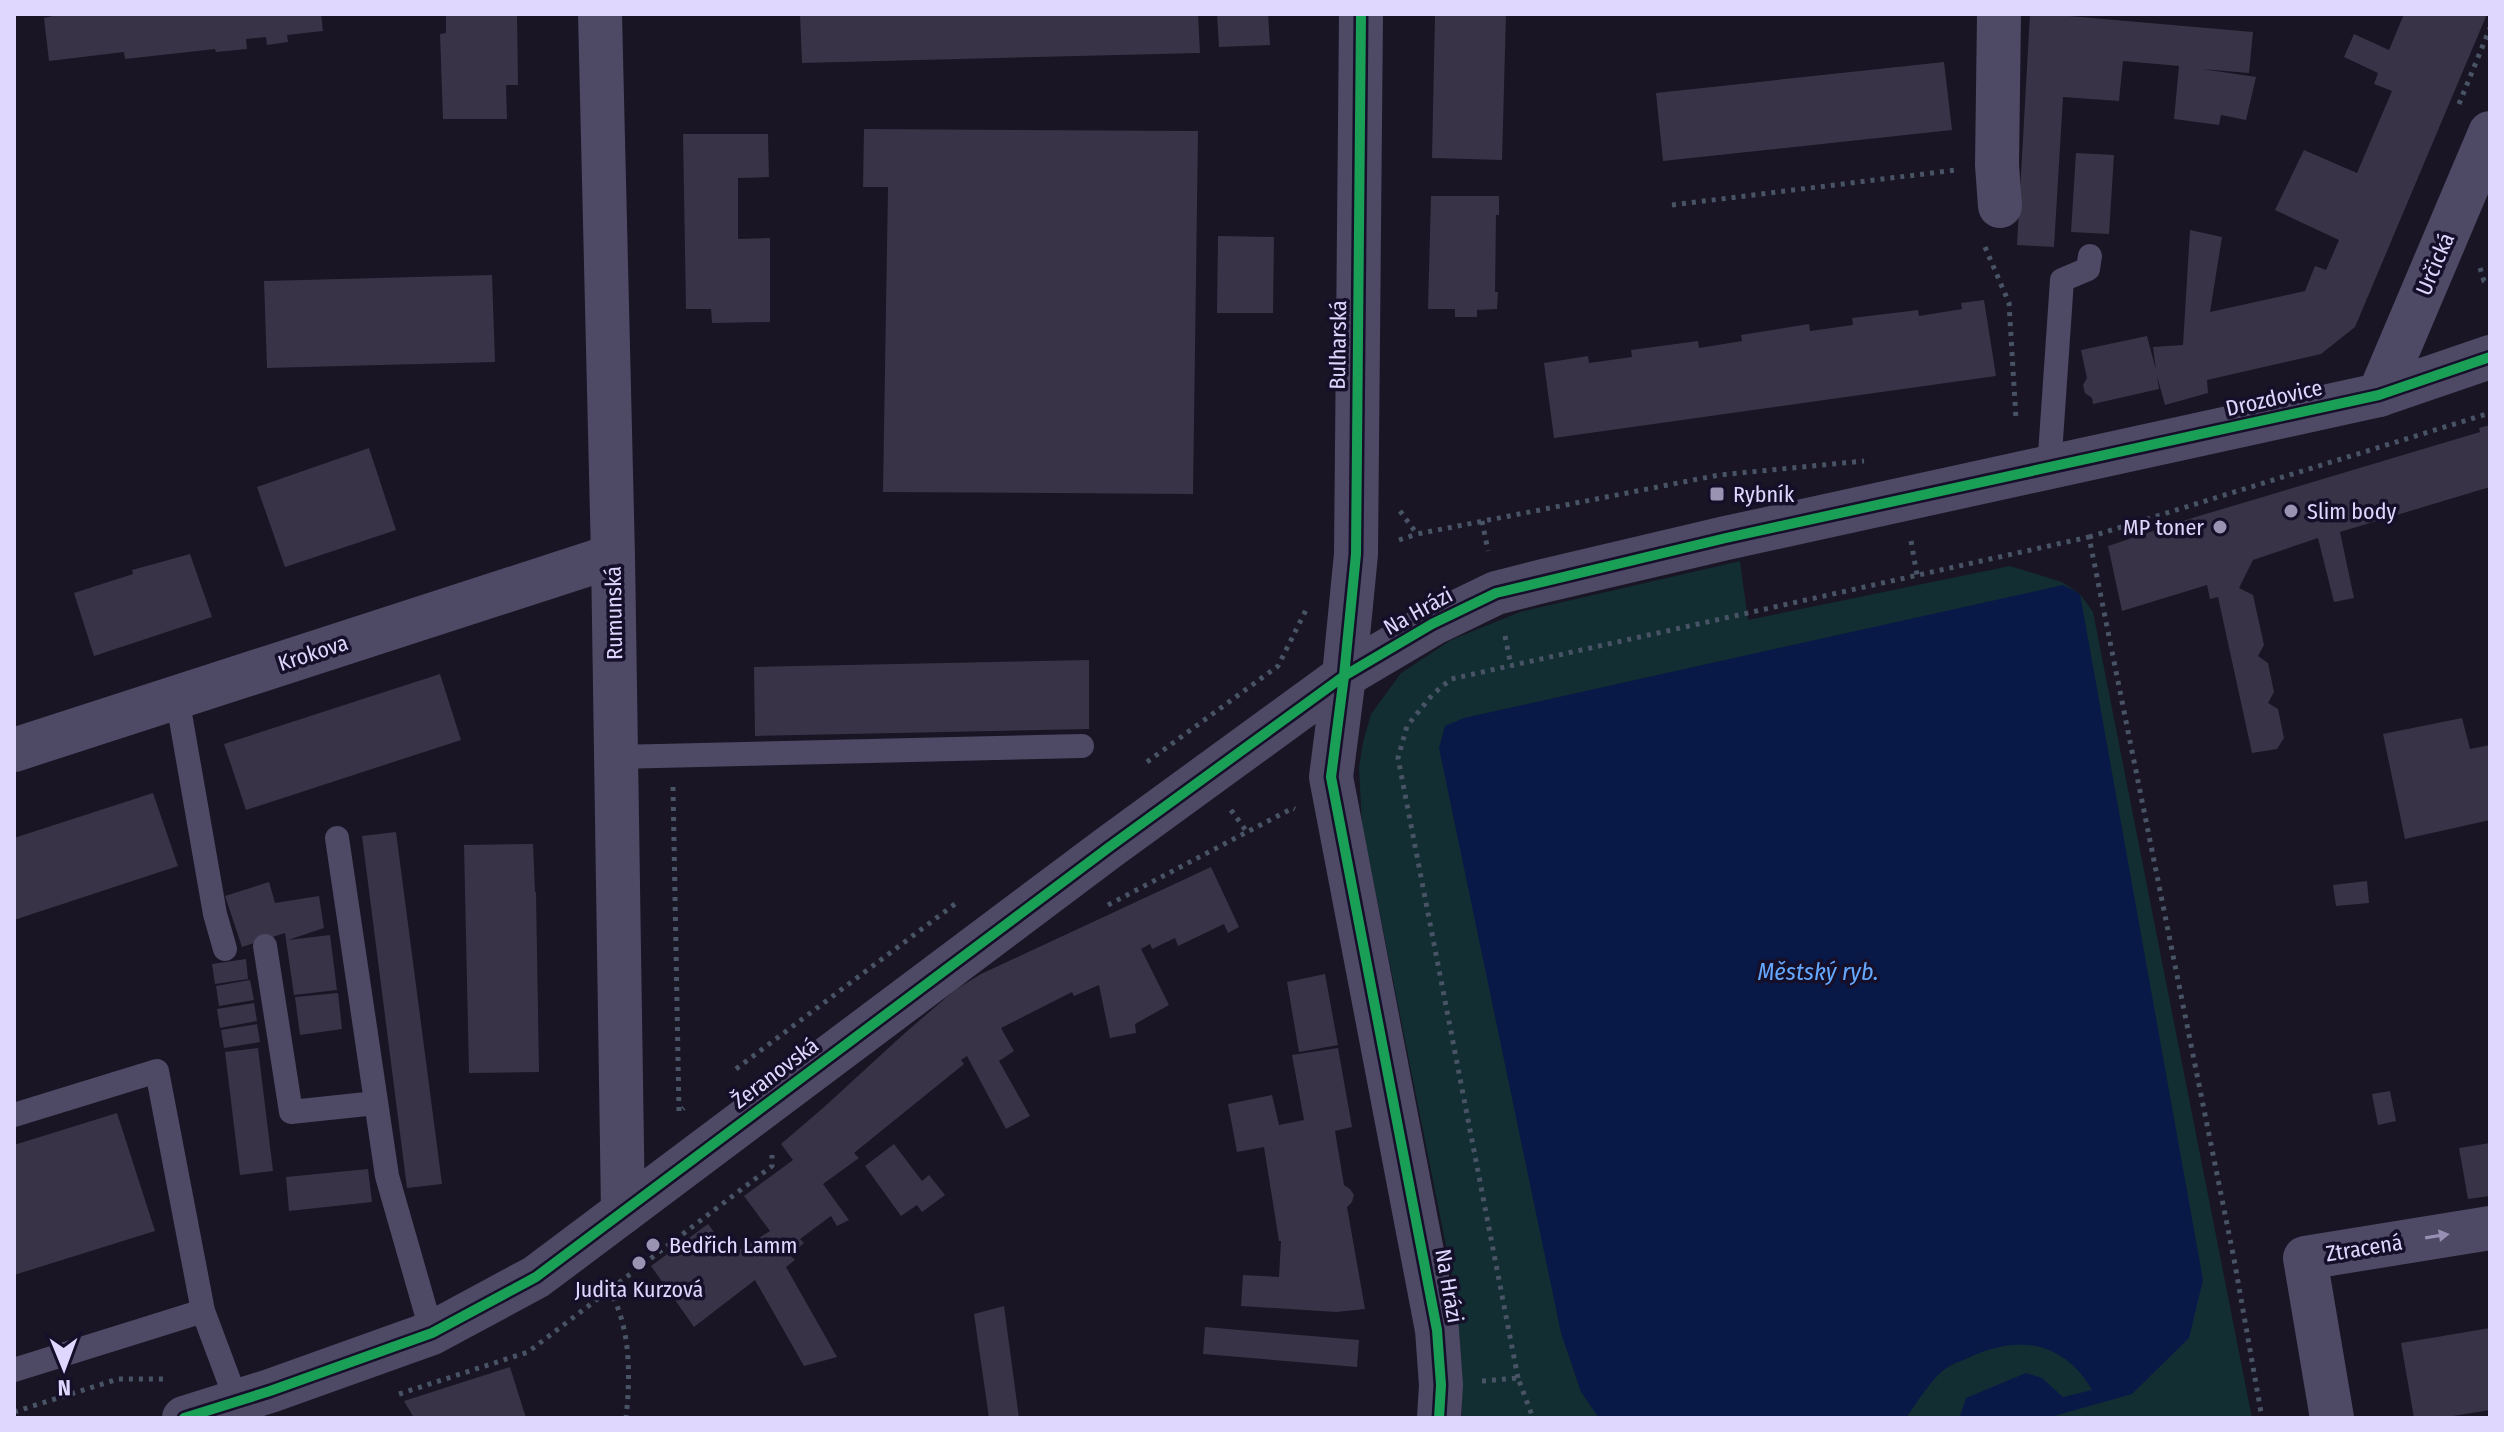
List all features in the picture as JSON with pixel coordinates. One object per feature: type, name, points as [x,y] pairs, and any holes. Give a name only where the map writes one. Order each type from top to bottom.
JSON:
[{"type":"street","name":"Rumunská","points":[[600,14],[613,556],[623,1212]]},
{"type":"street","name":"Bulharská","points":[[1344,676],[1356,554],[1361,14]]},
{"type":"street","points":[[1999,14],[1999,185]]},
{"type":"street","name":"Určická","points":[[2379,395],[2472,124]]},
{"type":"street","name":"Drozdovice","points":[[2056,467],[2379,395],[2490,357]]},
{"type":"street","name":"Na Hrázi","points":[[1439,1418],[1441,1385],[1437,1330],[1331,777],[1344,676],[1432,624],[1496,593],[1726,538],[2056,467]]},
{"type":"street","name":"Krokova","points":[[14,750],[613,556]]},
{"type":"street","name":"Žeranovská","points":[[184,1418],[230,1383],[432,1333],[536,1277],[1108,848],[1344,676]]},
{"type":"street","name":"Ztracená","points":[[2332,1418],[2305,1258],[2490,1228]]},
{"type":"lane","points":[[2056,467],[2062,280],[2088,269],[2090,256]]},
{"type":"lane","points":[[177,697],[215,914],[225,949]]},
{"type":"lane","points":[[616,757],[1082,746]]},
{"type":"lane","points":[[337,838],[387,1176],[432,1333]]},
{"type":"lane","points":[[265,946],[291,1112],[376,1103]]},
{"type":"lane","points":[[14,1115],[157,1071],[203,1311],[230,1383]]},
{"type":"lane","points":[[14,1370],[203,1311]]},
{"type":"path","points":[[2472,124],[2490,28]]},
{"type":"path","points":[[1672,205],[1999,185]]},
{"type":"path","points":[[1518,1378],[1398,758],[1407,726],[1432,695],[1451,679],[2089,537],[2490,413]]},
{"type":"path","points":[[1395,504],[1417,534],[1719,475],[1869,460]]},
{"type":"path","points":[[2089,537],[2231,1244],[2262,1418]]},
{"type":"path","points":[[1143,765],[1278,666],[1307,609]]},
{"type":"path","points":[[1180,737],[1247,832],[1293,808],[1304,814]]},
{"type":"path","points":[[663,757],[673,781],[679,1112],[691,1102]]},
{"type":"path","points":[[728,1075],[959,902]]},
{"type":"path","points":[[579,1245],[609,1288],[622,1319],[630,1379],[626,1418]]},
{"type":"path","points":[[14,1412],[118,1379],[230,1383]]},
{"type":"green space","name":"Městský ryb.","points":[[1740,561],[1748,620],[2010,566],[2062,582],[2080,594],[2093,612],[2252,1418],[1462,1418],[1460,1341],[1453,1281],[1362,824],[1359,768],[1371,714],[1401,673],[1451,640],[1520,612]]},
{"type":"water","name":"Městský ryb.","points":[[2063,585],[2080,594],[2203,1280],[2189,1338],[2132,1394],[2047,1418],[1960,1416],[1966,1398],[2026,1373],[2042,1378],[2063,1397],[2092,1390],[2068,1361],[2053,1352],[2021,1345],[1986,1350],[1948,1367],[1930,1385],[1906,1418],[1599,1418],[1581,1392],[1561,1333],[1439,748],[1445,726],[1464,718]]},
{"type":"building","points":[[53,14],[321,14],[323,31],[287,35],[288,42],[267,45],[266,37],[246,39],[247,49],[216,52],[215,49],[125,59],[124,52],[49,61],[44,18]]},
{"type":"building","points":[[446,14],[517,14],[518,85],[506,85],[507,119],[443,119],[440,34],[446,33]]},
{"type":"building","points":[[800,14],[1198,14],[1200,53],[802,63]]},
{"type":"building","points":[[1217,14],[1268,14],[1270,45],[1219,47]]},
{"type":"building","points":[[1435,14],[1506,14],[1502,160],[1432,158]]},
{"type":"building","points":[[2030,14],[2069,14],[2253,32],[2249,73],[2202,69],[2256,77],[2246,120],[2221,115],[2219,125],[2174,119],[2179,66],[2123,61],[2119,101],[2063,97],[2054,247],[2017,245]]},
{"type":"building","points":[[2404,14],[2487,14],[2355,327],[2321,354],[2207,380],[2208,393],[2165,405],[2157,376],[2159,389],[2093,404],[2083,385],[2087,378],[2081,350],[2147,336],[2156,370],[2153,347],[2183,345],[2190,230],[2222,237],[2210,312],[2305,291],[2315,266],[2326,270],[2339,240],[2275,210],[2304,150],[2357,173],[2392,91],[2374,84],[2378,73],[2344,57],[2354,34],[2389,50]]},
{"type":"building","points":[[1944,62],[1952,130],[1663,161],[1656,93]]},
{"type":"building","points":[[864,129],[1198,131],[1193,494],[883,492],[888,187],[863,187]]},
{"type":"building","points":[[683,134],[768,134],[769,177],[738,178],[738,239],[770,238],[770,322],[712,323],[711,309],[686,309]]},
{"type":"building","points":[[2076,153],[2114,155],[2109,234],[2071,232]]},
{"type":"building","points":[[1431,196],[1499,196],[1499,215],[1496,215],[1497,309],[1477,310],[1477,317],[1455,317],[1455,309],[1428,309]]},
{"type":"building","points":[[1218,236],[1274,237],[1273,313],[1217,313]]},
{"type":"building","points":[[492,275],[495,362],[267,368],[264,281]]},
{"type":"building","points":[[1984,300],[1996,376],[1554,438],[1544,363],[1588,356],[1589,363],[1632,357],[1631,350],[1698,341],[1699,348],[1742,341],[1741,335],[1809,324],[1810,331],[1853,325],[1852,318],[1918,310],[1919,316],[1962,309],[1961,303]]},
{"type":"building","points":[[2490,425],[2490,487],[2340,532],[2354,598],[2334,602],[2318,538],[2253,560],[2239,588],[2253,595],[2264,645],[2258,656],[2268,663],[2274,692],[2268,703],[2278,709],[2284,738],[2277,749],[2252,753],[2218,597],[2210,599],[2207,585],[2122,611],[2108,546],[2480,432],[2479,428]]},
{"type":"building","points":[[369,448],[396,530],[285,567],[257,487]]},
{"type":"building","points":[[190,554],[212,617],[94,656],[74,593],[133,574],[132,570]]},
{"type":"building","points":[[1089,660],[1089,729],[755,736],[754,667]]},
{"type":"building","points":[[440,674],[461,740],[246,810],[224,744]]},
{"type":"building","points":[[2462,718],[2470,749],[2490,745],[2490,820],[2405,839],[2383,734]]},
{"type":"building","points":[[153,793],[178,866],[14,920],[14,838]]},
{"type":"building","points":[[396,832],[442,1184],[407,1188],[362,836]]},
{"type":"building","points":[[533,844],[539,1072],[469,1073],[464,845]]},
{"type":"building","points":[[1211,867],[1239,927],[1228,933],[1224,924],[1178,946],[1175,938],[1152,949],[1150,944],[1141,949],[1169,1005],[1135,1024],[1136,1033],[1110,1038],[1099,985],[1074,996],[1072,992],[1001,1028],[1014,1051],[999,1061],[1030,1116],[1006,1129],[967,1056],[961,1060],[964,1064],[854,1153],[859,1158],[823,1184],[849,1220],[837,1226],[831,1216],[800,1239],[804,1243],[790,1255],[795,1260],[786,1267],[837,1357],[804,1366],[755,1280],[694,1327],[651,1266],[708,1224],[731,1255],[770,1231],[744,1196],[793,1160],[781,1144],[906,1032],[955,990],[981,974]]},
{"type":"building","points":[[2367,881],[2369,903],[2336,906],[2333,885]]},
{"type":"building","points":[[269,882],[275,903],[319,896],[324,928],[288,940],[330,935],[337,990],[294,995],[285,933],[242,947],[225,896]]},
{"type":"building","points":[[246,959],[248,979],[215,984],[212,964]]},
{"type":"building","points":[[1325,974],[1338,1045],[1299,1052],[1287,982]]},
{"type":"building","points":[[250,980],[254,1000],[219,1006],[216,986]]},
{"type":"building","points":[[338,993],[342,1029],[300,1035],[295,997]]},
{"type":"building","points":[[254,1003],[257,1021],[220,1028],[217,1009]]},
{"type":"building","points":[[257,1024],[260,1042],[224,1048],[221,1030]]},
{"type":"building","points":[[258,1048],[273,1171],[240,1175],[225,1052]]},
{"type":"building","points":[[1338,1048],[1352,1127],[1335,1131],[1344,1185],[1354,1195],[1347,1207],[1365,1309],[1336,1312],[1241,1306],[1243,1275],[1279,1277],[1281,1241],[1264,1147],[1237,1152],[1228,1104],[1272,1095],[1279,1125],[1304,1120],[1292,1055]]},
{"type":"building","points":[[2390,1091],[2396,1121],[2378,1125],[2372,1094]]},
{"type":"building","points":[[117,1113],[155,1231],[14,1275],[14,1145]]},
{"type":"building","points":[[2490,1143],[2490,1196],[2468,1199],[2459,1148]]},
{"type":"building","points":[[894,1144],[922,1181],[929,1175],[945,1195],[922,1212],[917,1205],[901,1216],[865,1166]]},
{"type":"building","points":[[368,1169],[372,1202],[289,1211],[286,1177]]},
{"type":"building","points":[[1004,1306],[1019,1418],[989,1418],[974,1314]]},
{"type":"building","points":[[1205,1327],[1359,1340],[1357,1367],[1203,1354]]},
{"type":"building","points":[[2490,1328],[2490,1410],[2441,1418],[2414,1418],[2401,1343]]},
{"type":"building","points":[[510,1367],[526,1418],[414,1418],[404,1401]]},
{"type":"cycle path","points":[[1361,14],[1356,554],[1331,777],[1437,1330],[1441,1385],[1439,1418]]},
{"type":"cycle path","points":[[184,1418],[432,1333],[536,1277],[1108,848],[1344,676],[1432,624],[1496,593],[1726,538],[2379,395],[2490,357]]},
{"type":"place","name":"Rybník","points":[[1717,494]]},
{"type":"place","name":"Slim body","points":[[2291,511]]},
{"type":"place","name":"MP toner","points":[[2220,527]]},
{"type":"place","name":"Bedřich Lamm","points":[[653,1245]]},
{"type":"place","name":"Judita Kurzová","points":[[639,1263]]}]
